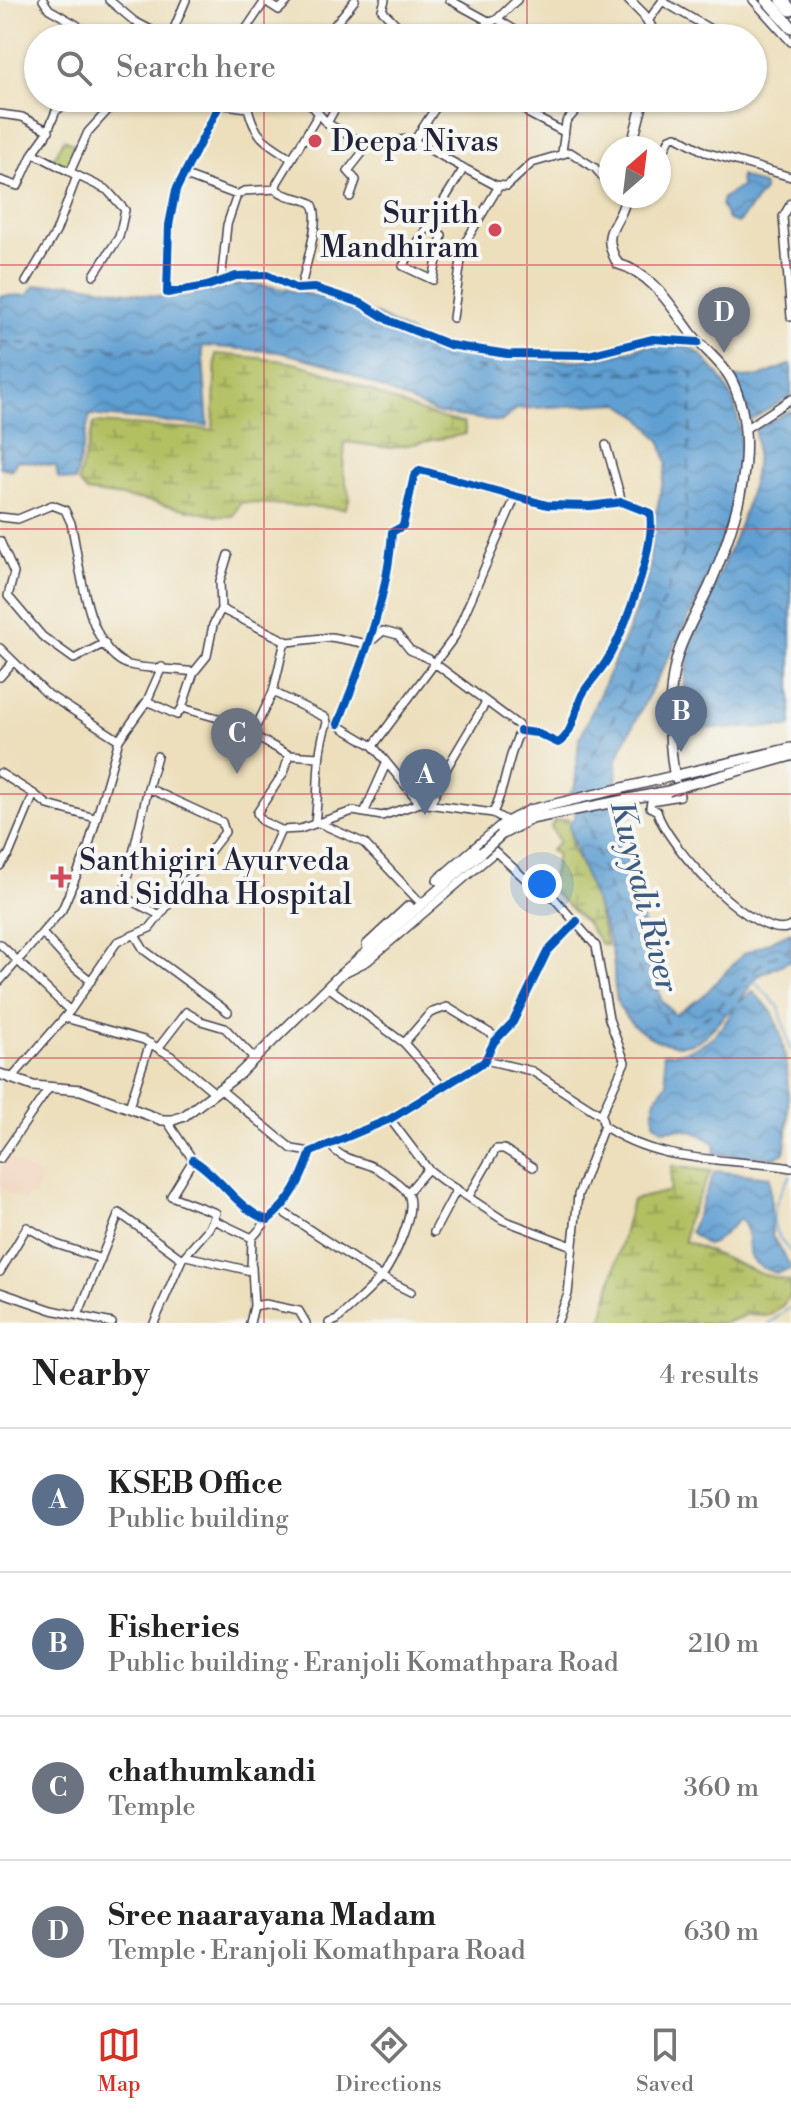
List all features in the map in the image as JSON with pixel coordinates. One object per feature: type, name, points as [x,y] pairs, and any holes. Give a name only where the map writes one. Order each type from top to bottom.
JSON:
[{"type":"highway","points":[[767,0],[791,27]]},
{"type":"highway","points":[[782,0],[791,10]]},
{"type":"main road","points":[[629,0],[650,24]]},
{"type":"main road","points":[[634,136],[640,112]]},
{"type":"main road","points":[[620,208],[610,228],[608,246],[612,255],[618,264],[629,266],[650,281],[731,380],[745,429],[745,466],[729,528],[710,585],[676,661],[669,749],[678,782]]},
{"type":"main road","points":[[0,1074],[49,1088],[81,1090],[167,1121],[184,1116],[218,1091],[340,975],[501,835],[531,819],[668,791],[678,782],[791,748]]},
{"type":"main road","points":[[360,958],[368,943],[483,840],[507,821],[530,810],[620,789],[678,782],[791,756]]},
{"type":"street","points":[[43,0],[49,9],[75,24]]},
{"type":"street","points":[[109,0],[138,24]]},
{"type":"street","points":[[176,24],[186,0]]},
{"type":"street","points":[[249,24],[265,0],[279,10],[289,0]]},
{"type":"street","points":[[335,24],[355,0]]},
{"type":"street","points":[[385,0],[382,10],[396,24]]},
{"type":"street","points":[[450,0],[501,24]]},
{"type":"street","points":[[486,24],[517,0]]},
{"type":"street","points":[[648,21],[663,0],[703,24]]},
{"type":"street","points":[[753,0],[791,42]]},
{"type":"street","points":[[0,180],[18,186],[33,153],[49,131],[56,112]]},
{"type":"street","points":[[26,282],[56,232],[88,132],[104,112]]},
{"type":"street","points":[[214,112],[183,175],[169,225],[167,293],[236,276],[267,275],[297,289],[315,288],[361,303],[390,321],[450,345],[498,353],[589,355],[653,339],[698,342]]},
{"type":"street","points":[[248,112],[254,129],[269,144],[291,158]]},
{"type":"street","points":[[316,112],[327,123],[351,137],[370,143],[414,141],[499,186],[507,186],[532,163],[562,152],[577,153],[599,175]]},
{"type":"street","points":[[327,123],[333,112]]},
{"type":"street","points":[[414,141],[433,112]]},
{"type":"street","points":[[527,112],[564,132]]},
{"type":"street","points":[[562,152],[564,132],[573,112]]},
{"type":"street","points":[[0,114],[22,117],[49,131]]},
{"type":"street","points":[[276,189],[318,115]]},
{"type":"street","points":[[671,138],[676,136],[705,152],[791,177]]},
{"type":"street","points":[[350,197],[356,180],[348,171],[370,143]]},
{"type":"street","points":[[33,153],[107,190],[125,210],[119,237],[94,275]]},
{"type":"street","points":[[429,228],[442,235],[433,280],[403,266],[464,168]]},
{"type":"street","points":[[183,175],[237,195],[276,189],[312,204],[317,211],[301,287]]},
{"type":"street","points":[[453,318],[463,246],[499,186]]},
{"type":"street","points":[[221,282],[227,225],[237,195]]},
{"type":"street","points":[[791,203],[783,217],[791,317]]},
{"type":"street","points":[[745,429],[791,399]]},
{"type":"street","points":[[606,445],[622,502]]},
{"type":"street","points":[[338,724],[368,644],[388,569],[392,532],[403,526],[414,476],[420,470],[547,505],[590,506],[622,502],[645,510],[651,521],[641,574],[619,636],[606,662],[583,693],[563,741],[558,743],[537,733],[520,731]]},
{"type":"street","points":[[373,746],[455,636],[515,498]]},
{"type":"street","points":[[0,517],[18,519],[52,505],[65,510],[71,523],[87,606],[105,643],[127,664],[194,672]]},
{"type":"street","points":[[0,541],[14,573],[8,596],[42,636],[74,659],[105,643]]},
{"type":"street","points":[[147,701],[177,715],[182,708],[194,672],[207,656],[213,625],[221,609],[220,581],[228,555]]},
{"type":"street","points":[[221,609],[285,641],[331,637],[368,644]]},
{"type":"street","points":[[368,644],[383,631],[393,634],[410,650],[434,663],[518,725],[520,731],[493,813]]},
{"type":"street","points":[[253,733],[273,692],[285,641]]},
{"type":"street","points":[[0,648],[46,693],[119,740]]},
{"type":"street","points":[[0,677],[13,662]]},
{"type":"street","points":[[0,981],[62,910],[77,877],[119,740],[147,701],[162,667]]},
{"type":"street","points":[[273,692],[326,718],[318,757],[317,822]]},
{"type":"street","points":[[431,803],[448,766],[486,702]]},
{"type":"street","points":[[182,708],[253,733],[289,755],[318,757]]},
{"type":"street","points":[[327,723],[338,724],[373,746],[420,803]]},
{"type":"street","points":[[289,755],[284,772],[257,813],[262,821],[281,830],[353,811],[382,816],[420,803],[493,813],[507,821]]},
{"type":"street","points":[[157,756],[123,897],[160,915]]},
{"type":"street","points":[[365,811],[386,764]]},
{"type":"street","points":[[0,773],[48,805],[95,818]]},
{"type":"street","points":[[678,782],[680,796],[651,801],[650,807],[657,811],[660,824],[681,854],[711,887],[733,904],[769,925],[786,929],[791,926]]},
{"type":"street","points":[[11,1079],[68,1014],[117,942],[150,928],[225,832],[222,822],[148,788]]},
{"type":"street","points":[[0,866],[9,854],[34,794]]},
{"type":"street","points":[[317,822],[364,843],[417,899]]},
{"type":"street","points":[[265,866],[281,830]]},
{"type":"street","points":[[483,840],[532,885],[554,898],[596,946],[609,1019],[625,1062],[601,1115],[604,1126],[578,1195],[568,1294],[557,1323]]},
{"type":"street","points":[[340,975],[368,961],[495,852]]},
{"type":"street","points":[[0,944],[68,1014],[159,1047],[292,1149],[311,1152],[390,1119],[485,1060],[498,1038],[513,1022],[553,942],[577,921]]},
{"type":"street","points":[[43,934],[70,964],[91,981]]},
{"type":"street","points":[[135,935],[144,950],[228,1012]]},
{"type":"street","points":[[328,987],[404,1043],[444,1088]]},
{"type":"street","points":[[404,1043],[430,1013],[447,1007],[498,1038]]},
{"type":"street","points":[[159,1047],[186,1012],[208,1024],[225,1028],[253,1057]]},
{"type":"street","points":[[129,1107],[150,1043]]},
{"type":"street","points":[[485,1060],[532,1071],[601,1115]]},
{"type":"street","points":[[0,1159],[22,1132],[49,1088]]},
{"type":"street","points":[[390,1119],[428,1169],[503,1220],[572,1246]]},
{"type":"street","points":[[167,1121],[193,1160],[221,1180],[230,1194],[268,1220]]},
{"type":"street","points":[[604,1126],[628,1143],[660,1153],[789,1168]]},
{"type":"street","points":[[330,1145],[345,1159],[381,1171],[407,1193],[409,1215],[394,1257],[381,1277],[335,1322]]},
{"type":"street","points":[[469,1196],[496,1149],[504,1149],[533,1167]]},
{"type":"street","points":[[250,1323],[254,1306],[252,1238],[300,1185],[311,1152]]},
{"type":"street","points":[[154,1323],[184,1258],[214,1220],[216,1213],[171,1196],[193,1160]]},
{"type":"street","points":[[407,1193],[428,1169]]},
{"type":"street","points":[[434,1232],[457,1189]]},
{"type":"street","points":[[280,1210],[381,1277],[411,1292]]},
{"type":"street","points":[[75,1323],[119,1213],[184,1258],[251,1271],[252,1267]]},
{"type":"street","points":[[214,1220],[252,1238]]},
{"type":"street","points":[[0,1272],[27,1227],[56,1244],[101,1259]]},
{"type":"street","points":[[0,1292],[52,1310],[79,1313],[112,1323]]},
{"type":"street","points":[[254,1306],[291,1308],[299,1311],[306,1323]]},
{"type":"shaded area","points":[[8,1157],[43,1178],[33,1196],[29,1195],[24,1202],[0,1187],[0,1169]]},
{"type":"green space","points":[[64,139],[80,147],[69,168],[53,160]]},
{"type":"green space","points":[[216,354],[281,361],[319,370],[408,407],[464,423],[466,434],[391,448],[345,442],[343,471],[350,498],[345,509],[241,502],[233,516],[217,516],[87,492],[78,482],[94,423],[213,430]]},
{"type":"green space","points":[[568,819],[572,848],[591,887],[607,945],[601,944],[587,924],[550,889],[557,854],[550,851],[559,842],[551,827],[554,821]]},
{"type":"green space","points":[[672,1166],[711,1171],[686,1223],[685,1241],[761,1274],[790,1281],[791,1294],[770,1315],[748,1314],[725,1323],[601,1323],[632,1200],[670,1191]]},
{"type":"water","points":[[740,176],[764,186],[764,191],[738,223],[728,220],[721,205],[723,198],[741,187]]},
{"type":"water","points":[[70,283],[166,297],[188,296],[239,284],[260,285],[365,310],[422,340],[467,354],[517,359],[600,358],[665,342],[688,346],[711,366],[722,380],[738,421],[739,468],[729,519],[710,572],[616,761],[618,791],[627,851],[661,1000],[675,1015],[702,997],[743,954],[791,932],[791,960],[758,976],[739,1002],[753,992],[772,1013],[779,1031],[788,1084],[784,1153],[774,1158],[714,1154],[716,1144],[703,1136],[685,1130],[663,1130],[654,1122],[655,1101],[667,1084],[663,1053],[686,1051],[706,1042],[715,1035],[734,1007],[704,1036],[683,1045],[651,1038],[633,1025],[620,1008],[616,996],[608,937],[569,825],[576,814],[569,795],[575,786],[579,740],[628,631],[650,568],[650,541],[667,463],[661,442],[638,415],[618,403],[517,409],[501,422],[436,413],[331,365],[280,352],[202,346],[208,426],[90,415],[75,481],[58,478],[56,466],[17,460],[12,470],[0,467],[0,296],[28,295],[34,286]]},
{"type":"water","points":[[791,364],[791,395],[751,420],[735,378],[759,377]]},
{"type":"water","points":[[791,410],[791,727],[680,729],[689,653],[752,484],[756,457],[755,430]]},
{"type":"water","points":[[715,1171],[770,1177],[772,1236],[790,1265],[789,1270],[777,1273],[755,1262],[750,1256],[748,1234],[740,1219],[715,1242],[707,1245],[690,1232]]},
{"type":"waterway","points":[[753,980],[779,1007],[791,1050]]},
{"type":"waterway","points":[[791,1175],[774,1213],[775,1229],[791,1253]]},
{"type":"waterway","points":[[769,1323],[791,1307]]},
{"type":"ferry route","points":[[0,342],[150,351],[280,317],[503,374],[693,372],[684,550],[623,701],[575,786],[578,796]]},
{"type":"ferry route","points":[[584,814],[630,952],[671,1032],[705,1018],[754,970],[791,948]]},
{"type":"cycle path","points":[[216,112],[176,190],[169,225],[167,293],[207,286],[236,276],[267,275],[297,289],[315,288],[361,303],[390,321],[450,345],[507,354],[589,355],[653,339],[698,342]]},
{"type":"cycle path","points":[[338,724],[365,654],[379,606],[392,532],[403,526],[414,476],[420,470],[547,505],[590,506],[622,502],[650,513],[651,528],[644,566],[630,609],[607,660],[582,695],[567,734],[558,743],[537,733],[520,731]]},
{"type":"cycle path","points":[[193,1160],[247,1208],[268,1220],[295,1189],[311,1152],[390,1119],[484,1062],[494,1042],[513,1022],[547,952],[577,921]]},
{"type":"place","name":"Deepa Nivas","points":[[315,141]]},
{"type":"place","name":"Surjith Mandhiram","points":[[495,230]]},
{"type":"place","name":"Sree naarayana Madam","points":[[724,353]]},
{"type":"place","name":"Fisheries","points":[[681,752]]},
{"type":"place","name":"chathumkandi","points":[[237,774]]},
{"type":"place","name":"KSEB Office","points":[[425,815]]},
{"type":"place","name":"Santhigiri Ayurveda and Siddha Hospital","points":[[61,877]]},
{"type":"water label","name":"Kuyyali River","points":[[645,896]]}]
